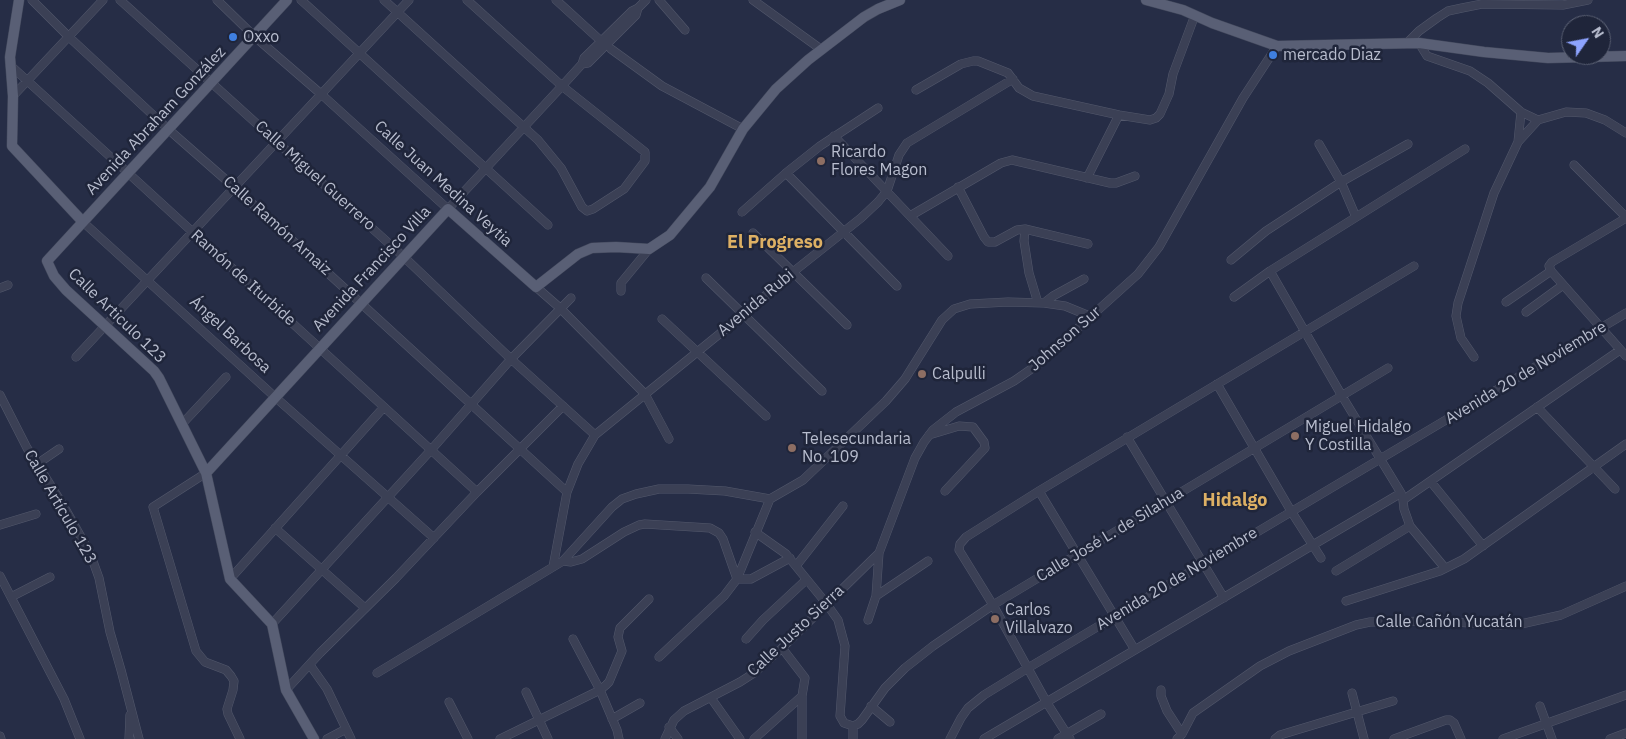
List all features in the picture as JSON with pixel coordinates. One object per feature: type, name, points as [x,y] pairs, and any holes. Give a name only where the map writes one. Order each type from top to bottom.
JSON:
[{"type":"main road","points":[[14,96],[10,65],[19,0]]},
{"type":"main road","name":"Avenida Abraham González","points":[[47,262],[287,0]]},
{"type":"main road","points":[[536,287],[578,254],[592,248],[616,247],[649,250],[670,235],[710,188],[743,129],[776,89],[808,60],[864,17],[900,0]]},
{"type":"main road","points":[[1146,0],[1196,15],[1276,46],[1419,43],[1548,58],[1626,56]]},
{"type":"main road","name":"Ángel Barbosa","points":[[14,96],[12,146],[83,222]]},
{"type":"main road","name":"Avenida Francisco Villa","points":[[206,473],[448,209]]},
{"type":"main road","name":"Calle Juan Medina Veytia","points":[[448,209],[536,287]]},
{"type":"main road","name":"Calle Articulo 123","points":[[47,262],[54,276],[66,290],[154,371],[159,378],[206,473],[230,579]]},
{"type":"main road","points":[[230,579],[272,624],[286,690],[314,739]]},
{"type":"street","name":"Calle Ramón Arnaiz","points":[[32,0],[168,129],[234,187],[567,492]]},
{"type":"street","points":[[14,96],[102,0]]},
{"type":"street","name":"Calle Miguel Guerrero","points":[[120,0],[404,258],[595,435]]},
{"type":"street","name":"Calle Juan Medina Veytia","points":[[216,0],[448,209]]},
{"type":"street","points":[[300,0],[548,225]]},
{"type":"street","points":[[384,0],[538,140],[561,168],[582,206],[587,211],[593,210],[624,189],[645,162],[645,152],[562,86],[467,0]]},
{"type":"street","points":[[76,357],[409,0]]},
{"type":"street","points":[[556,0],[601,41]]},
{"type":"street","name":"Avenida Francisco Villa","points":[[448,209],[582,64],[584,58],[632,11],[646,0]]},
{"type":"street","points":[[659,0],[685,30]]},
{"type":"street","points":[[753,0],[822,50]]},
{"type":"street","points":[[1407,43],[1419,31],[1448,11],[1482,4],[1563,5],[1588,0]]},
{"type":"street","name":"Avenida Francisco Villa","points":[[582,64],[588,63],[636,15],[638,8]]},
{"type":"street","points":[[916,90],[961,64],[978,61],[1006,72],[1019,88],[1033,96],[1150,120],[1160,114],[1169,94],[1173,74],[1196,15]]},
{"type":"street","points":[[1419,43],[1427,56],[1470,71],[1488,83],[1521,112],[1538,120]]},
{"type":"street","name":"Johnson Sur","points":[[868,620],[876,596],[879,553],[915,458],[929,435],[956,412],[1014,381],[1037,365],[1138,274],[1159,247],[1243,98],[1276,46]]},
{"type":"street","points":[[611,49],[662,86],[743,129]]},
{"type":"street","name":"Ramón de Iturbide","points":[[10,65],[477,492]]},
{"type":"street","name":"Avenida Rubi","points":[[553,567],[567,492],[578,464],[595,435],[843,233],[878,202],[887,191],[899,155],[907,143],[1013,79]]},
{"type":"street","points":[[742,212],[786,173],[834,136],[878,108]]},
{"type":"street","points":[[1518,142],[1521,112]]},
{"type":"street","points":[[1474,357],[1461,338],[1456,316],[1458,303],[1494,193],[1518,142],[1538,120],[1566,112],[1586,114],[1605,120],[1626,133]]},
{"type":"street","points":[[1087,178],[1119,115]]},
{"type":"street","points":[[834,136],[948,256]]},
{"type":"street","points":[[1320,144],[1342,182],[1356,217]]},
{"type":"street","points":[[1231,260],[1266,232],[1342,182],[1408,144]]},
{"type":"street","points":[[1234,296],[1270,271],[1465,149]]},
{"type":"street","points":[[910,216],[1001,163],[1012,160],[1105,182],[1116,183],[1135,176]]},
{"type":"street","points":[[1506,302],[1550,268],[1552,262],[1626,217],[1574,165]]},
{"type":"street","points":[[786,173],[897,286]]},
{"type":"street","points":[[958,187],[988,242],[995,242],[1017,230],[1025,229],[1088,244]]},
{"type":"street","name":"Ángel Barbosa","points":[[83,222],[275,397],[434,538]]},
{"type":"street","points":[[1025,229],[1024,241],[1029,273],[1041,303]]},
{"type":"street","points":[[753,233],[847,325]]},
{"type":"street","points":[[621,292],[621,283],[649,250]]},
{"type":"street","points":[[1069,736],[1047,703],[959,550],[960,544],[966,537],[1039,490],[1414,266]]},
{"type":"street","points":[[1550,268],[1626,356]]},
{"type":"street","points":[[1270,271],[1304,332],[1402,496],[1410,526],[1445,568]]},
{"type":"street","points":[[706,278],[822,391]]},
{"type":"street","points":[[1041,303],[1084,279]]},
{"type":"street","points":[[1526,312],[1563,285]]},
{"type":"street","name":"Calle Juan Medina Veytia","points":[[536,287],[560,308],[646,394],[669,439]]},
{"type":"street","points":[[272,624],[472,405],[511,359],[571,298]]},
{"type":"street","points":[[659,657],[724,596],[737,579],[770,499],[803,480],[886,401],[905,379],[942,320],[954,309],[970,304],[1041,303],[1064,306],[1092,317]]},
{"type":"street","name":"Avenida 20 de Noviembre","points":[[950,739],[968,708],[1028,668],[1626,313]]},
{"type":"street","points":[[662,319],[766,416]]},
{"type":"street","points":[[984,739],[1312,545],[1430,482],[1620,350]]},
{"type":"street","name":"Calle José L. de Silahua","points":[[853,726],[862,720],[871,706],[905,668],[992,605],[1388,368]]},
{"type":"street","points":[[182,424],[226,376]]},
{"type":"street","points":[[1217,384],[1291,511],[1321,558]]},
{"type":"street","name":"Calle Artículo 123","points":[[0,395],[26,448],[63,505],[93,560],[139,739]]},
{"type":"street","points":[[286,690],[320,652],[434,538],[519,448],[563,406]]},
{"type":"street","points":[[230,579],[384,407]]},
{"type":"street","points":[[1537,407],[1615,489]]},
{"type":"street","points":[[929,435],[959,426],[973,427],[984,442],[985,448],[946,490]]},
{"type":"street","points":[[1127,437],[1224,598]]},
{"type":"street","points":[[1346,601],[1445,568],[1464,559],[1626,444]]},
{"type":"street","points":[[37,464],[59,449]]},
{"type":"street","points":[[206,473],[153,507],[196,651],[205,662],[226,670],[234,681],[227,709],[240,739]]},
{"type":"street","points":[[1430,482],[1483,546]]},
{"type":"street","points":[[377,673],[563,560],[612,507],[622,500],[636,494],[659,489],[688,488],[725,491],[770,499]]},
{"type":"street","points":[[1039,490],[1135,650]]},
{"type":"street","points":[[796,566],[843,506]]},
{"type":"street","points":[[0,525],[36,514]]},
{"type":"street","points":[[563,560],[571,562],[582,559],[624,532],[639,525],[710,528],[719,533],[723,539],[737,579]]},
{"type":"street","points":[[1336,571],[1410,526]]},
{"type":"street","points":[[275,528],[365,608]]},
{"type":"street","points":[[755,532],[790,558],[838,620],[845,646],[840,716],[844,723],[853,726],[853,739]]},
{"type":"street","name":"Calle Justo Sierra","points":[[665,739],[669,727],[684,711],[754,673],[879,553]]},
{"type":"street","points":[[737,579],[751,579],[790,558]]},
{"type":"street","points":[[876,596],[928,561]]},
{"type":"street","points":[[0,576],[64,699],[80,739]]},
{"type":"street","points":[[11,597],[50,577]]},
{"type":"street","points":[[746,639],[763,620],[806,580]]},
{"type":"street","name":"Calle Cañón Yucatán","points":[[1180,736],[1193,713],[1260,666],[1289,651],[1356,625],[1370,622],[1440,621],[1500,625],[1521,624],[1550,619],[1626,586]]},
{"type":"street","points":[[500,739],[600,690],[609,682],[621,655],[622,647],[618,637],[620,628],[649,599]]},
{"type":"street","points":[[573,639],[600,690],[619,739]]},
{"type":"street","points":[[782,648],[805,678],[802,696],[802,739]]},
{"type":"street","points":[[310,665],[328,689],[351,739]]},
{"type":"street","points":[[1161,690],[1161,696],[1167,712],[1180,736]]},
{"type":"street","points":[[526,692],[548,739]]},
{"type":"street","points":[[1352,693],[1364,739]]},
{"type":"street","points":[[1503,739],[1626,695]]},
{"type":"street","points":[[754,739],[802,696]]},
{"type":"street","points":[[711,698],[740,739]]},
{"type":"street","points":[[1276,739],[1280,735],[1393,701]]},
{"type":"street","points":[[449,702],[468,739]]},
{"type":"street","points":[[612,719],[640,702]]},
{"type":"street","points":[[871,706],[890,722]]},
{"type":"street","points":[[1540,706],[1552,739]]},
{"type":"street","points":[[129,739],[131,711]]},
{"type":"street","points":[[1058,739],[1069,736],[1101,714]]},
{"type":"street","points":[[1394,739],[1450,720],[1454,723],[1461,739]]},
{"type":"street","points":[[669,727],[678,739]]},
{"type":"street","points":[[326,739],[346,730]]},
{"type":"street","points":[[1610,739],[1626,733]]},
{"type":"place","name":"Oxxo","points":[[233,37]]},
{"type":"place","name":"mercado Diaz","points":[[1273,55]]},
{"type":"place","name":"Ricardo Flores Magon","points":[[821,161]]},
{"type":"place","name":"Calpulli","points":[[922,374]]},
{"type":"place","name":"Miguel Hidalgo Y Costilla","points":[[1295,436]]},
{"type":"place","name":"Telesecundaria No. 109","points":[[792,448]]},
{"type":"place","name":"Carlos Villalvazo","points":[[995,619]]},
{"type":"district","name":"El Progreso","points":[[775,243]]},
{"type":"district","name":"Hidalgo","points":[[1235,501]]}]
